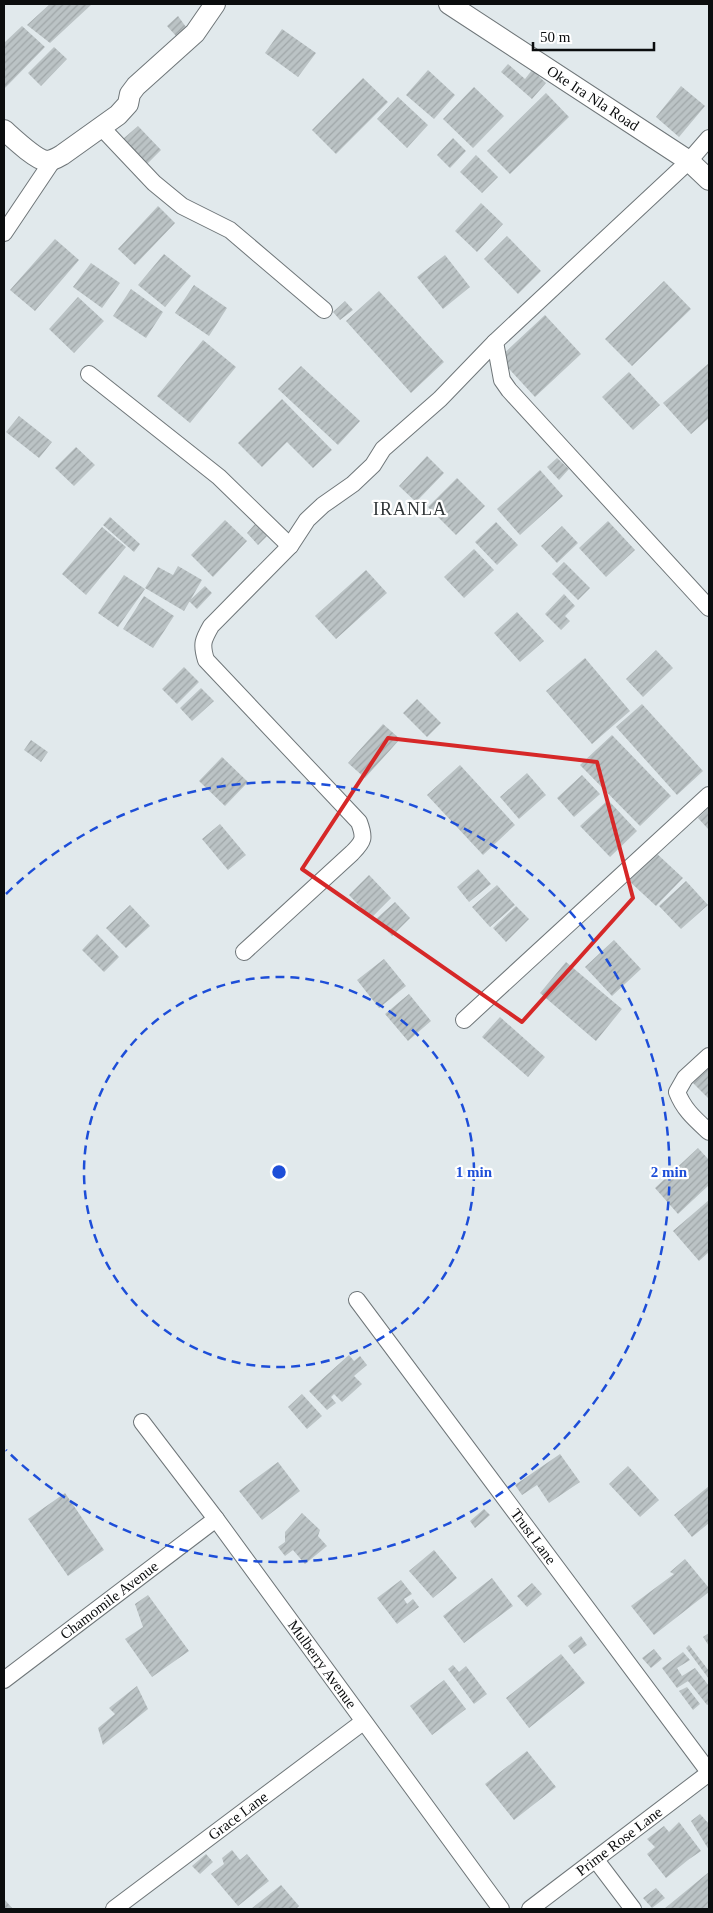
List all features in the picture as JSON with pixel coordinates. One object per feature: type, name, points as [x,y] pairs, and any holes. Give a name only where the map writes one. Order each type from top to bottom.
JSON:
[{"type":"street","points":[[4,234],[53,160],[118,115],[128,104],[130,94],[136,86],[196,33],[215,4]]},
{"type":"street","name":"Oke Ira Nla Road","points":[[449,4],[689,161],[709,180]]},
{"type":"street","points":[[101,128],[154,184],[182,206],[230,230],[324,310]]},
{"type":"street","points":[[4,130],[38,157],[46,161],[53,160]]},
{"type":"street","points":[[244,952],[352,853],[362,842],[364,833],[359,822],[206,660],[202,647],[205,635],[211,626],[290,546],[307,520],[323,505],[353,484],[373,465],[382,449],[440,399],[494,342],[689,161],[709,138]]},
{"type":"street","points":[[494,342],[502,380],[508,390],[709,608]]},
{"type":"street","points":[[89,374],[219,477],[290,546]]},
{"type":"street","points":[[464,1020],[709,795]]},
{"type":"street","points":[[709,1056],[685,1078],[678,1092],[682,1103],[690,1115],[709,1132]]},
{"type":"street","name":"Trust Lane","points":[[357,1300],[709,1773]]},
{"type":"street","name":"Mulberry Avenue","points":[[142,1422],[216,1519],[501,1909]]},
{"type":"street","name":"Chamomile Avenue","points":[[4,1680],[216,1519]]},
{"type":"street","name":"Grace Lane","points":[[114,1909],[363,1722]]},
{"type":"street","name":"Prime Rose Lane","points":[[530,1909],[709,1773]]},
{"type":"street","points":[[596,1860],[633,1909]]},
{"type":"highlighted area","points":[[388,738],[597,762],[633,898],[522,1022],[302,869]]},
{"type":"building","points":[[50,4],[92,4],[50,43],[27,25]]},
{"type":"building","points":[[178,16],[186,27],[176,36],[167,26]]},
{"type":"building","points":[[22,26],[45,47],[4,89],[4,43]]},
{"type":"building","points":[[282,29],[316,53],[298,77],[265,53]]},
{"type":"building","points":[[54,47],[67,59],[41,86],[28,73]]},
{"type":"building","points":[[508,64],[525,79],[532,70],[546,83],[532,99],[501,72]]},
{"type":"building","points":[[428,70],[455,95],[434,119],[406,95]]},
{"type":"building","points":[[363,78],[388,102],[336,154],[312,130]]},
{"type":"building","points":[[681,86],[705,106],[679,137],[656,117]]},
{"type":"building","points":[[474,87],[504,116],[473,148],[443,119]]},
{"type":"building","points":[[546,93],[569,117],[510,174],[487,151]]},
{"type":"building","points":[[398,97],[428,125],[407,148],[377,119]]},
{"type":"building","points":[[138,126],[161,150],[147,164],[123,139]]},
{"type":"building","points":[[453,138],[466,151],[450,168],[437,155]]},
{"type":"building","points":[[476,155],[498,177],[482,193],[460,172]]},
{"type":"building","points":[[481,203],[503,224],[477,252],[455,231]]},
{"type":"building","points":[[158,206],[175,223],[135,265],[118,249]]},
{"type":"building","points":[[507,236],[541,271],[518,294],[484,259]]},
{"type":"building","points":[[55,239],[79,260],[35,311],[10,290]]},
{"type":"building","points":[[164,254],[191,276],[165,307],[138,285]]},
{"type":"building","points":[[445,255],[470,287],[443,309],[417,277]]},
{"type":"building","points":[[91,263],[120,283],[102,308],[73,287]]},
{"type":"building","points":[[664,281],[691,309],[632,366],[605,339]]},
{"type":"building","points":[[194,285],[227,308],[209,336],[175,313]]},
{"type":"building","points":[[131,289],[163,312],[146,338],[113,316]]},
{"type":"building","points":[[379,291],[444,362],[411,393],[346,321]]},
{"type":"building","points":[[78,297],[104,321],[74,353],[49,329]]},
{"type":"building","points":[[345,301],[353,310],[340,320],[333,312]]},
{"type":"building","points":[[545,315],[581,354],[535,397],[499,358]]},
{"type":"building","points":[[203,340],[236,367],[190,423],[157,396]]},
{"type":"building","points":[[709,363],[709,418],[691,434],[663,403]]},
{"type":"building","points":[[301,366],[360,421],[338,445],[278,389]]},
{"type":"building","points":[[629,372],[660,405],[633,430],[602,397]]},
{"type":"building","points":[[282,399],[332,450],[313,468],[287,442],[262,467],[238,443]]},
{"type":"building","points":[[19,416],[52,442],[39,458],[6,432]]},
{"type":"building","points":[[76,447],[95,465],[74,486],[55,468]]},
{"type":"building","points":[[427,456],[444,473],[416,502],[399,486]]},
{"type":"building","points":[[557,458],[569,469],[559,480],[547,467]]},
{"type":"building","points":[[540,470],[563,496],[520,535],[497,509]]},
{"type":"building","points":[[457,478],[485,506],[456,535],[428,507]]},
{"type":"building","points":[[110,517],[140,544],[134,552],[103,525]]},
{"type":"building","points":[[225,520],[247,541],[213,577],[191,555]]},
{"type":"building","points":[[608,521],[635,550],[606,577],[579,548]]},
{"type":"building","points":[[496,522],[518,545],[497,565],[475,542]]},
{"type":"building","points":[[255,524],[267,536],[258,545],[247,533]]},
{"type":"building","points":[[562,526],[578,543],[557,563],[541,546]]},
{"type":"building","points":[[102,527],[126,547],[86,595],[62,574]]},
{"type":"building","points":[[474,549],[494,570],[464,598],[444,577]]},
{"type":"building","points":[[564,562],[590,588],[578,600],[552,574]]},
{"type":"building","points":[[178,566],[202,580],[184,611],[145,588],[158,567],[173,575]]},
{"type":"building","points":[[366,570],[387,593],[336,639],[315,616]]},
{"type":"building","points":[[124,575],[145,589],[118,627],[98,613]]},
{"type":"building","points":[[205,586],[212,593],[197,609],[189,601]]},
{"type":"building","points":[[564,594],[575,606],[565,616],[570,621],[561,630],[545,614]]},
{"type":"building","points":[[144,596],[174,616],[153,648],[123,629]]},
{"type":"building","points":[[517,612],[544,641],[520,662],[494,633]]},
{"type":"building","points":[[656,650],[673,668],[643,697],[626,679]]},
{"type":"building","points":[[585,658],[630,711],[592,744],[546,691]]},
{"type":"building","points":[[184,667],[199,682],[177,704],[162,689]]},
{"type":"building","points":[[201,688],[214,701],[192,721],[180,708]]},
{"type":"building","points":[[417,699],[441,723],[427,737],[403,713]]},
{"type":"building","points":[[642,704],[703,771],[677,795],[616,727]]},
{"type":"building","points":[[383,724],[400,739],[365,778],[348,763]]},
{"type":"building","points":[[612,735],[671,796],[640,826],[580,765]]},
{"type":"building","points":[[31,740],[48,752],[41,762],[24,750]]},
{"type":"building","points":[[222,757],[248,782],[225,806],[199,781]]},
{"type":"building","points":[[460,765],[515,825],[483,855],[427,795]]},
{"type":"building","points":[[527,773],[546,795],[519,819],[500,797]]},
{"type":"building","points":[[582,775],[600,794],[574,817],[557,798]]},
{"type":"building","points":[[608,800],[637,831],[610,857],[580,826]]},
{"type":"building","points":[[709,807],[709,830],[698,818]]},
{"type":"building","points":[[220,824],[246,855],[228,870],[202,839]]},
{"type":"building","points":[[655,852],[683,878],[656,906],[628,880]]},
{"type":"building","points":[[478,869],[491,884],[469,902],[457,887]]},
{"type":"building","points":[[369,875],[391,898],[371,918],[349,895]]},
{"type":"building","points":[[686,881],[708,905],[681,929],[659,906]]},
{"type":"building","points":[[497,885],[515,905],[490,927],[472,907]]},
{"type":"building","points":[[395,902],[410,918],[392,936],[376,919]]},
{"type":"building","points":[[130,905],[150,926],[126,948],[106,928]]},
{"type":"building","points":[[516,906],[529,919],[506,942],[493,928]]},
{"type":"building","points":[[97,934],[119,957],[104,972],[82,950]]},
{"type":"building","points":[[614,940],[641,969],[612,996],[585,967]]},
{"type":"building","points":[[384,959],[406,986],[379,1008],[357,980]]},
{"type":"building","points":[[566,962],[622,1009],[596,1041],[540,993]]},
{"type":"building","points":[[409,994],[431,1021],[408,1041],[385,1014]]},
{"type":"building","points":[[500,1017],[545,1057],[528,1077],[482,1037]]},
{"type":"building","points":[[709,1068],[709,1099],[693,1083]]},
{"type":"building","points":[[698,1148],[709,1160],[709,1185],[678,1214],[655,1188]]},
{"type":"building","points":[[709,1200],[709,1252],[699,1261],[673,1231]]},
{"type":"building","points":[[349,1355],[354,1361],[360,1356],[367,1365],[354,1376],[362,1384],[342,1402],[334,1394],[331,1397],[336,1403],[327,1410],[309,1391]]},
{"type":"building","points":[[302,1394],[322,1416],[307,1429],[288,1407]]},
{"type":"building","points":[[560,1454],[580,1482],[549,1503],[537,1485],[522,1495],[515,1485]]},
{"type":"building","points":[[278,1462],[300,1491],[262,1520],[239,1491]]},
{"type":"building","points":[[628,1466],[659,1500],[640,1517],[609,1484]]},
{"type":"building","points":[[709,1486],[709,1523],[692,1537],[674,1515]]},
{"type":"building","points":[[65,1493],[104,1550],[68,1576],[28,1519]]},
{"type":"building","points":[[484,1509],[490,1515],[475,1528],[470,1521]]},
{"type":"building","points":[[302,1513],[320,1530],[318,1536],[327,1546],[305,1564],[293,1550],[285,1556],[278,1547],[285,1542],[285,1532]]},
{"type":"building","points":[[434,1550],[457,1578],[433,1598],[409,1571]]},
{"type":"building","points":[[685,1559],[709,1588],[709,1592],[654,1635],[631,1606],[674,1574],[670,1572]]},
{"type":"building","points":[[492,1578],[513,1606],[464,1643],[443,1616]]},
{"type":"building","points":[[401,1580],[412,1594],[404,1599],[407,1604],[413,1599],[419,1607],[397,1624],[377,1598]]},
{"type":"building","points":[[532,1583],[542,1594],[527,1607],[517,1596]]},
{"type":"building","points":[[148,1595],[189,1651],[152,1677],[125,1639],[143,1627],[135,1604]]},
{"type":"building","points":[[709,1633],[709,1646],[703,1637]]},
{"type":"building","points":[[581,1636],[587,1645],[574,1654],[568,1646]]},
{"type":"building","points":[[689,1645],[709,1671],[709,1679],[686,1648]]},
{"type":"building","points":[[654,1649],[662,1659],[651,1668],[642,1658]]},
{"type":"building","points":[[683,1652],[690,1660],[677,1668],[682,1676],[695,1668],[709,1686],[709,1704],[707,1705],[688,1681],[677,1688],[662,1668]]},
{"type":"building","points":[[561,1654],[585,1683],[529,1728],[506,1698]]},
{"type":"building","points":[[453,1665],[459,1672],[466,1666],[487,1694],[474,1704],[448,1669]]},
{"type":"building","points":[[444,1680],[466,1709],[432,1735],[410,1706]]},
{"type":"building","points":[[137,1686],[148,1709],[103,1745],[98,1728],[115,1714],[109,1708]]},
{"type":"building","points":[[687,1687],[700,1704],[693,1710],[679,1691]]},
{"type":"building","points":[[527,1751],[556,1787],[514,1820],[485,1784]]},
{"type":"building","points":[[700,1814],[709,1824],[709,1850],[691,1821]]},
{"type":"building","points":[[679,1822],[701,1851],[666,1878],[647,1854],[655,1847],[647,1839],[664,1826],[669,1832]]},
{"type":"building","points":[[232,1850],[240,1860],[247,1854],[269,1881],[238,1906],[211,1874],[224,1864],[222,1858]]},
{"type":"building","points":[[206,1854],[213,1862],[200,1874],[192,1866]]},
{"type":"building","points":[[709,1872],[709,1909],[664,1909]]},
{"type":"building","points":[[281,1885],[299,1906],[296,1909],[251,1909]]},
{"type":"building","points":[[656,1888],[665,1898],[652,1908],[643,1898]]},
{"type":"building","points":[[4,1899],[13,1909],[4,1909]]},
{"type":"district","name":"IRANLA","points":[[410,509]]}]
